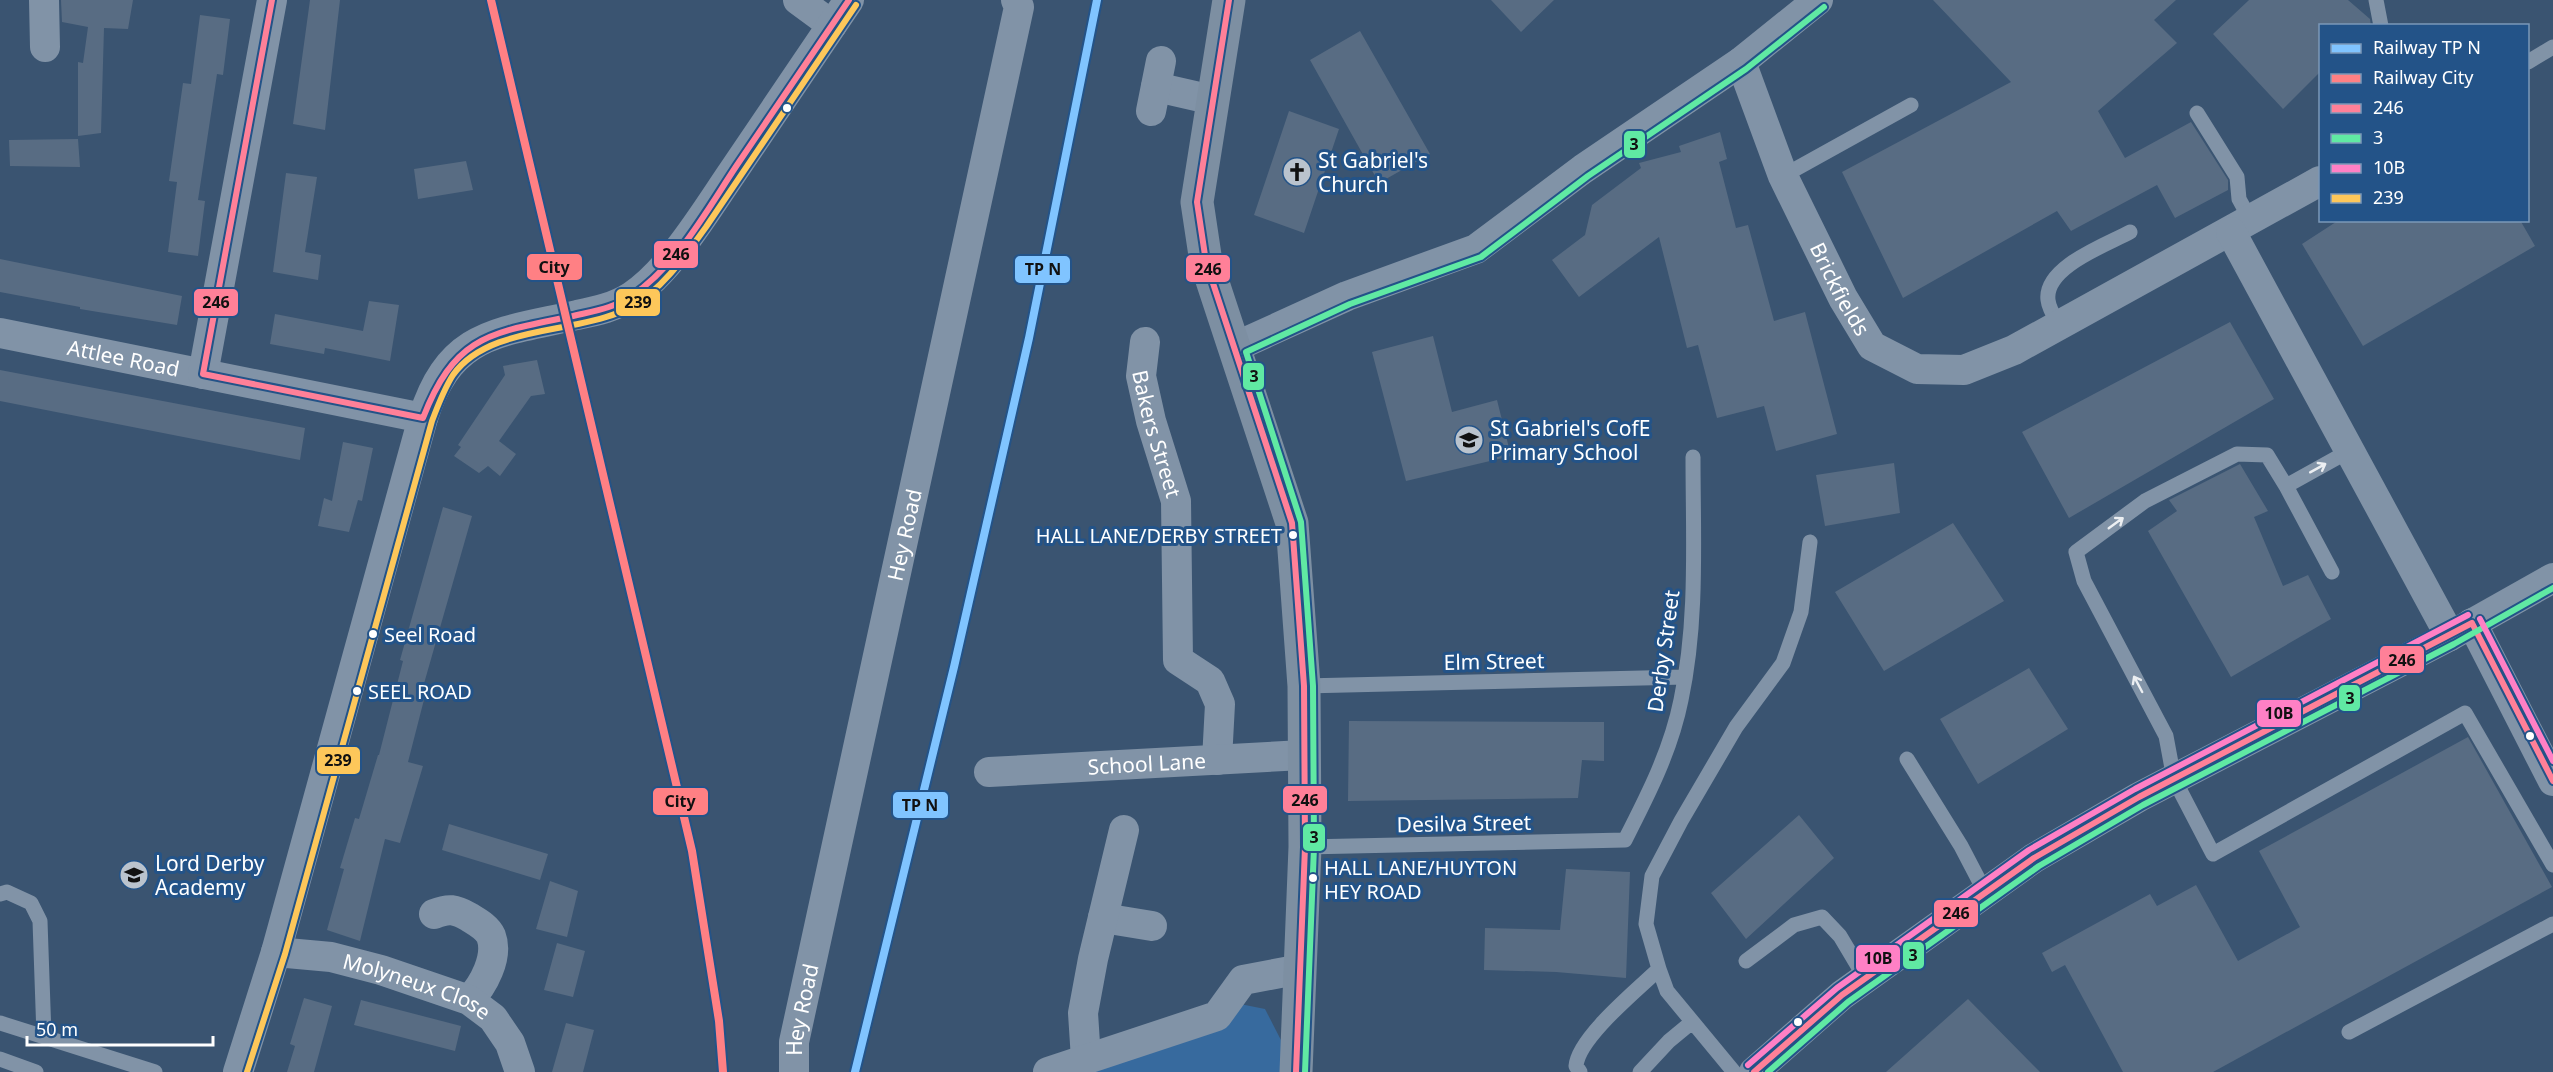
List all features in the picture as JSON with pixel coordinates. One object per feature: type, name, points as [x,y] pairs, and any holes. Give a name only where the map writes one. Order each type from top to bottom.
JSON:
[{"type":"street","points":[[44,0],[45,47]]},
{"type":"street","points":[[203,374],[272,0]]},
{"type":"street","points":[[798,0],[832,25]]},
{"type":"street","points":[[238,1072],[276,952],[423,418],[430,395],[440,376],[453,358],[468,348],[502,332],[613,306],[646,285],[698,223],[849,0]]},
{"type":"street","name":"Hey Road","points":[[794,1072],[794,1042],[1017,18],[1019,7],[1016,0]]},
{"type":"street","points":[[1234,347],[1347,296],[1476,249],[1583,169],[1741,62],[1818,0]]},
{"type":"street","points":[[1232,2],[1213,100],[1197,202],[1206,262],[1292,523],[1304,686],[1305,847],[1296,1072]]},
{"type":"street","name":"Brickfields","points":[[1741,62],[1783,176],[1843,298],[1872,346],[1917,369],[1964,370],[2014,350],[2319,182]]},
{"type":"street","points":[[1156,86],[1213,100]]},
{"type":"street","points":[[2241,226],[2349,450],[2553,782]]},
{"type":"street","name":"Attlee Road","points":[[0,333],[423,418]]},
{"type":"street","name":"Bakers Street","points":[[1145,342],[1141,376],[1151,421],[1176,501],[1178,660],[1210,681],[1220,704],[1217,760]]},
{"type":"street","points":[[1754,1072],[1842,995],[2034,858],[2174,779],[2461,630],[2553,578]]},
{"type":"street","name":"School Lane","points":[[989,772],[1303,755]]},
{"type":"street","points":[[1086,1059],[1083,1013],[1124,830]]},
{"type":"street","points":[[434,914],[447,909],[463,914],[481,924],[491,935],[492,952],[486,975],[481,988],[469,1000]]},
{"type":"street","points":[[1103,918],[1152,926]]},
{"type":"street","name":"Molyneux Close","points":[[276,952],[331,957],[381,970],[469,1000],[493,1018],[510,1043],[520,1072]]},
{"type":"street","points":[[1048,1072],[1217,1016],[1243,980],[1301,969]]},
{"type":"lane","points":[[2376,0],[2381,24]]},
{"type":"lane","points":[[2529,61],[2553,47]]},
{"type":"lane","points":[[1783,176],[1911,105]]},
{"type":"lane","points":[[2197,113],[2237,177],[2241,226]]},
{"type":"lane","points":[[2059,325],[2048,300],[2048,289],[2054,276],[2065,267],[2130,232]]},
{"type":"lane","points":[[2286,486],[2349,450]]},
{"type":"lane","points":[[2332,572],[2267,455],[2237,454],[2145,501],[2076,552],[2084,581],[2166,736],[2174,779],[2213,854],[2464,713],[2553,865]]},
{"type":"lane","name":"Derby Street","points":[[1625,840],[1658,776],[1681,701],[1693,614],[1693,457]]},
{"type":"lane","points":[[1734,1072],[1667,991],[1646,924],[1652,876],[1681,820],[1736,727],[1783,663],[1801,612],[1810,542]]},
{"type":"lane","name":"Elm Street","points":[[1304,686],[1684,677]]},
{"type":"lane","points":[[1907,759],[1961,846],[1985,892]]},
{"type":"lane","name":"Desilva Street","points":[[1305,847],[1625,840]]},
{"type":"lane","points":[[0,894],[7,892],[31,903],[39,921],[44,1036]]},
{"type":"lane","points":[[1746,961],[1794,925],[1822,917],[1840,936],[1865,978]]},
{"type":"lane","points":[[2349,1032],[2553,924]]},
{"type":"lane","points":[[1580,1072],[1576,1066],[1576,1057],[1590,1036],[1659,969]]},
{"type":"lane","points":[[1640,1072],[1669,1041],[1692,1022]]},
{"type":"lane","points":[[0,1023],[155,1072]]},
{"type":"lane","points":[[0,1059],[36,1072]]},
{"type":"shaded area","points":[[1240,1004],[1265,1009],[1283,1044],[1281,1072],[1089,1072]]},
{"type":"building","points":[[61,0],[133,0],[128,29],[104,28],[101,133],[78,136],[78,62],[83,63],[88,27],[62,22]]},
{"type":"building","points":[[310,0],[340,0],[325,130],[293,124]]},
{"type":"building","points":[[1491,0],[1554,0],[1521,32]]},
{"type":"building","points":[[1933,0],[2176,0],[2154,20],[2177,43],[2098,111],[2125,158],[2191,122],[2228,180],[2228,190],[2175,218],[2157,185],[2071,231],[2057,211],[1903,298],[1842,172],[2011,82]]},
{"type":"building","points":[[2249,0],[2348,0],[2370,19],[2371,24],[2319,24],[2319,73],[2283,109],[2213,34]]},
{"type":"building","points":[[200,15],[230,19],[223,75],[217,74],[198,200],[205,201],[198,256],[168,252],[177,182],[169,181],[183,83],[191,84]]},
{"type":"building","points":[[1360,31],[1430,154],[1379,183],[1310,60]]},
{"type":"building","name":"St Gabriel's Church","points":[[1289,111],[1339,129],[1304,233],[1254,215]]},
{"type":"building","points":[[1720,132],[1727,159],[1719,162],[1736,228],[1748,225],[1774,321],[1805,312],[1837,434],[1776,451],[1764,406],[1717,418],[1698,345],[1687,348],[1659,237],[1579,297],[1552,260],[1585,235],[1592,205],[1641,168],[1639,163],[1681,152],[1679,146]]},
{"type":"building","points":[[78,139],[80,167],[10,166],[9,140]]},
{"type":"building","points":[[466,161],[473,190],[418,199],[414,169]]},
{"type":"building","points":[[286,173],[317,177],[305,252],[321,255],[318,280],[273,272]]},
{"type":"building","points":[[2336,222],[2521,222],[2535,246],[2363,346],[2302,244]]},
{"type":"building","points":[[0,259],[182,296],[177,325],[80,309],[80,307],[0,292]]},
{"type":"building","points":[[369,301],[399,305],[390,361],[325,348],[324,354],[270,344],[275,314],[363,331]]},
{"type":"building","points":[[2230,322],[2274,399],[2069,518],[2022,432]]},
{"type":"building","points":[[1433,336],[1452,412],[1497,400],[1511,456],[1406,481],[1372,352]]},
{"type":"building","points":[[537,360],[545,394],[531,396],[499,441],[516,454],[500,476],[488,466],[479,473],[454,456],[461,447],[458,445],[505,375],[503,366]]},
{"type":"building","points":[[0,370],[305,428],[300,460],[0,401]]},
{"type":"building","points":[[343,442],[373,448],[362,501],[358,500],[349,532],[318,526],[324,498],[332,501]]},
{"type":"building","points":[[1894,463],[1900,513],[1825,526],[1816,475]]},
{"type":"building","points":[[2240,464],[2268,511],[2254,517],[2283,586],[2308,575],[2331,619],[2231,677],[2148,531],[2177,511],[2169,500]]},
{"type":"building","points":[[443,507],[472,516],[423,687],[427,688],[408,762],[423,766],[400,843],[385,839],[360,941],[327,930],[344,869],[340,868],[355,818],[359,819],[379,755],[403,661],[400,660]]},
{"type":"building","points":[[1953,523],[2004,601],[1884,671],[1835,592]]},
{"type":"building","points":[[2029,668],[2068,729],[1978,784],[1940,719]]},
{"type":"building","points":[[1349,721],[1604,722],[1604,761],[1582,760],[1578,798],[1348,801]]},
{"type":"building","points":[[2468,737],[2552,887],[2213,1072],[2123,1072],[2065,965],[2052,972],[2042,953],[2150,894],[2157,906],[2196,885],[2238,961],[2300,927],[2259,851]]},
{"type":"building","points":[[1799,815],[1834,858],[1746,939],[1711,893]]},
{"type":"building","points":[[449,824],[548,854],[540,880],[442,850]]},
{"type":"building","points":[[1566,869],[1630,872],[1626,978],[1556,972],[1484,970],[1485,928],[1560,930]]},
{"type":"building","points":[[550,881],[578,891],[567,937],[536,929]]},
{"type":"building","points":[[557,943],[585,951],[573,997],[544,990]]},
{"type":"building","points":[[304,998],[332,1006],[314,1072],[287,1072],[295,1046],[290,1044]]},
{"type":"building","points":[[1968,999],[2040,1072],[1886,1072]]},
{"type":"building","points":[[361,1000],[461,1026],[455,1051],[354,1025]]},
{"type":"building","points":[[566,1023],[594,1030],[583,1072],[552,1072]]},
{"type":"transit line","name":"246","points":[[272,0],[203,374],[423,418],[449,369],[464,353],[480,342],[520,327],[612,306],[633,295],[664,268],[703,218],[849,0]]},
{"type":"transit line","points":[[855,1072],[954,667],[1029,338],[1097,0]]},
{"type":"transit line","name":"246","points":[[1229,0],[1197,202],[1206,262],[1292,523],[1304,686],[1305,847],[1296,1072]]},
{"type":"transit line","name":"239","points":[[247,1072],[285,954],[432,421],[450,380],[464,362],[478,352],[528,334],[612,315],[643,300],[653,291],[673,271],[706,227],[856,5]]},
{"type":"transit line","name":"3","points":[[1305,1072],[1314,847],[1313,686],[1301,522],[1246,352],[1350,304],[1481,257],[1588,176],[1746,69],[1824,7]]},
{"type":"transit line","name":"3","points":[[1768,1072],[1848,1002],[2039,866],[2143,805],[2454,644],[2553,588]]},
{"type":"transit line","name":"10B","points":[[1748,1065],[1837,988],[2029,850],[2135,789],[2468,615]]},
{"type":"transit line","name":"10B","points":[[2480,619],[2553,761]]},
{"type":"transit line","name":"246","points":[[1754,1072],[1842,995],[2034,858],[2139,797],[2472,623],[2553,781]]},
{"type":"rail line","name":"City","points":[[491,0],[692,851],[719,1021],[723,1072]]},
{"type":"place","name":"St Gabriel's Church","points":[[1297,172]]},
{"type":"place","name":"St Gabriel's CofE Primary School","points":[[1469,440]]},
{"type":"place","name":"HALL LANE/DERBY STREET","points":[[1293,535]]},
{"type":"place","name":"Seel Road","points":[[373,634]]},
{"type":"place","name":"SEEL ROAD","points":[[357,691]]},
{"type":"place","name":"Lord Derby Academy","points":[[134,875]]},
{"type":"place","name":"HALL LANE/HUYTON HEY ROAD","points":[[1313,878]]}]
